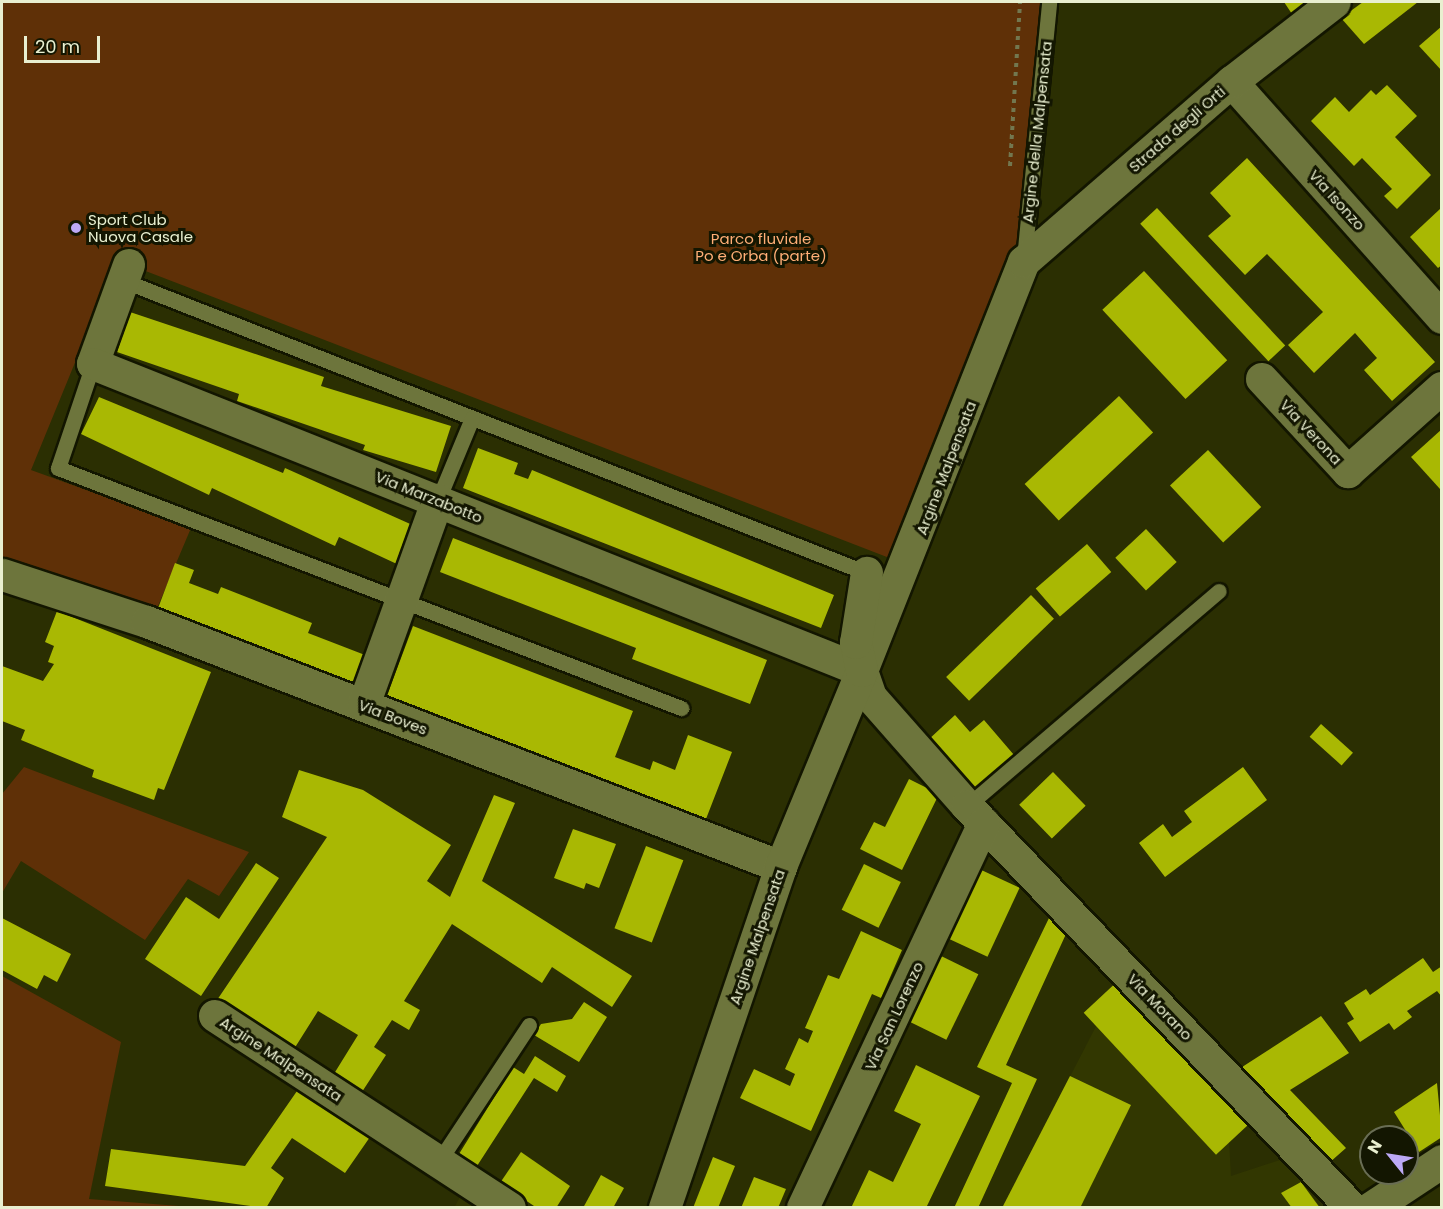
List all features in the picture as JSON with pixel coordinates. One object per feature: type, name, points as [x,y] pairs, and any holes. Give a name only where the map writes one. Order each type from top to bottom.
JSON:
[{"type":"street","name":"Strada degli Orti","points":[[1024,262],[1232,82],[1335,2]]},
{"type":"street","name":"Via Isonzo","points":[[1232,82],[1442,318]]},
{"type":"street","name":"Argine Malpensata","points":[[665,1208],[781,867],[862,672],[1024,262]]},
{"type":"street","points":[[93,364],[125,273]]},
{"type":"street","name":"Via Marzabotto","points":[[93,364],[438,500],[862,672]]},
{"type":"street","name":"Via Verona","points":[[1263,379],[1348,472],[1442,388]]},
{"type":"street","points":[[364,705],[438,500]]},
{"type":"street","points":[[862,672],[856,643],[867,573]]},
{"type":"street","name":"Via Boves","points":[[3,575],[147,622],[781,867]]},
{"type":"street","name":"Via Morano","points":[[862,672],[871,697],[976,815],[1352,1208]]},
{"type":"street","name":"Via San Lorenzo","points":[[803,1208],[976,815]]},
{"type":"street","name":"Argine Malpensata","points":[[215,1016],[510,1208]]},
{"type":"street","points":[[1371,1208],[1442,1161]]},
{"type":"lane","name":"Argine della Malpensata","points":[[1024,262],[1049,2]]},
{"type":"lane","points":[[125,273],[472,418],[867,573]]},
{"type":"lane","points":[[93,364],[58,468],[401,603],[681,708]]},
{"type":"lane","points":[[438,500],[472,418]]},
{"type":"lane","points":[[976,815],[1219,591]]},
{"type":"lane","points":[[439,1161],[529,1024]]},
{"type":"path","points":[[1010,177],[1020,2]]},
{"type":"shaded area","points":[[1121,978],[1254,1119],[1229,1140],[1231,1176],[1286,1158],[1320,1207],[1002,1208]]},
{"type":"shaded area","points":[[462,1193],[485,1208],[454,1208]]},
{"type":"green space","name":"Parco fluviale Po e Orba (parte)","points":[[2,2],[1051,2],[1013,270],[905,564],[117,260],[31,470],[191,528],[150,625],[2,574]]},
{"type":"green space","points":[[24,767],[249,852],[219,896],[188,879],[145,940],[21,861],[2,893],[2,794]]},
{"type":"green space","points":[[2,976],[121,1042],[89,1199],[192,1207],[2,1207]]},
{"type":"building","points":[[1284,2],[1327,2],[1288,32],[1281,22],[1292,14]]},
{"type":"building","points":[[1363,2],[1418,2],[1364,44],[1341,18]]},
{"type":"building","points":[[1442,26],[1442,71],[1419,46]]},
{"type":"building","points":[[1387,85],[1417,116],[1395,137],[1431,175],[1397,209],[1384,196],[1392,189],[1362,158],[1354,166],[1311,121],[1335,97],[1349,112],[1371,90],[1376,95]]},
{"type":"building","points":[[1247,158],[1435,362],[1392,401],[1364,370],[1377,358],[1355,333],[1314,373],[1288,345],[1323,312],[1267,254],[1245,275],[1208,236],[1231,216],[1210,193]]},
{"type":"building","points":[[1157,208],[1285,345],[1268,361],[1140,224]]},
{"type":"building","points":[[1440,209],[1442,265],[1438,268],[1410,237]]},
{"type":"building","points":[[1144,271],[1227,360],[1186,399],[1102,310]]},
{"type":"building","points":[[130,312],[324,377],[321,386],[451,426],[436,472],[363,450],[365,445],[237,401],[239,394],[117,352]]},
{"type":"building","points":[[1119,396],[1153,433],[1059,521],[1025,484]]},
{"type":"building","points":[[99,397],[283,473],[285,468],[417,527],[399,565],[339,537],[335,546],[212,488],[209,495],[81,434]]},
{"type":"building","points":[[1442,429],[1442,487],[1440,489],[1411,457]]},
{"type":"building","points":[[478,448],[518,463],[514,474],[528,479],[532,470],[834,595],[821,628],[463,488]]},
{"type":"building","points":[[1208,450],[1261,507],[1223,543],[1170,485]]},
{"type":"building","points":[[1146,529],[1177,562],[1146,591],[1115,558]]},
{"type":"building","points":[[453,538],[767,660],[750,704],[632,659],[636,648],[440,572]]},
{"type":"building","points":[[1087,544],[1111,572],[1060,617],[1036,589]]},
{"type":"building","points":[[175,563],[194,570],[189,583],[218,594],[221,587],[312,623],[308,633],[365,655],[352,687],[157,611]]},
{"type":"building","points":[[1031,595],[1054,619],[969,701],[946,677]]},
{"type":"building","points":[[57,611],[211,672],[164,790],[158,788],[154,800],[92,777],[94,770],[21,740],[25,730],[2,721],[2,666],[43,681],[54,664],[48,662],[54,646],[45,642]]},
{"type":"building","points":[[413,626],[633,711],[615,757],[650,770],[653,761],[675,770],[688,735],[732,752],[706,819],[386,698]]},
{"type":"building","points":[[955,715],[970,732],[984,720],[1014,755],[972,792],[927,741]]},
{"type":"building","points":[[1321,724],[1353,753],[1342,765],[1310,737]]},
{"type":"building","points":[[1243,767],[1267,800],[1165,877],[1139,843],[1163,824],[1172,837],[1192,822],[1184,811]]},
{"type":"building","points":[[299,770],[363,790],[451,845],[427,881],[450,897],[494,795],[515,803],[482,881],[632,976],[612,1007],[552,967],[542,983],[452,924],[404,1001],[420,1010],[409,1030],[392,1020],[374,1047],[386,1055],[360,1095],[332,1077],[358,1035],[318,1011],[289,1057],[213,1006],[327,837],[282,817]]},
{"type":"building","points":[[1053,772],[1086,806],[1052,838],[1019,805]]},
{"type":"building","points":[[909,779],[939,794],[902,870],[860,849],[874,822],[885,827]]},
{"type":"building","points":[[573,829],[616,844],[599,888],[586,883],[584,889],[554,878]]},
{"type":"building","points":[[646,846],[683,860],[652,942],[614,928]]},
{"type":"building","points":[[256,863],[279,878],[201,996],[145,959],[186,897],[219,919]]},
{"type":"building","points":[[864,864],[901,882],[878,928],[842,910]]},
{"type":"building","points":[[977,868],[1020,888],[987,957],[945,937]]},
{"type":"building","points":[[2,918],[71,954],[57,982],[44,975],[37,989],[2,970]]},
{"type":"building","points":[[1049,918],[1066,934],[1006,1065],[1037,1079],[978,1208],[954,1208],[1012,1083],[977,1067]]},
{"type":"building","points":[[861,931],[902,950],[881,998],[872,994],[811,1131],[740,1098],[754,1069],[790,1086],[795,1074],[785,1069],[799,1038],[808,1043],[813,1031],[805,1028],[828,975],[839,979]]},
{"type":"building","points":[[937,954],[978,974],[946,1040],[905,1020]]},
{"type":"building","points":[[1423,958],[1433,972],[1442,966],[1442,997],[1437,991],[1407,1011],[1412,1017],[1394,1030],[1389,1023],[1360,1042],[1347,1023],[1354,1019],[1344,1003],[1366,989],[1370,995]]},
{"type":"building","points":[[1121,978],[1253,1120],[1216,1155],[1084,1013]]},
{"type":"building","points":[[584,1002],[607,1017],[579,1062],[534,1035],[541,1024],[572,1019]]},
{"type":"building","points":[[1321,1016],[1349,1053],[1290,1090],[1346,1148],[1329,1163],[1239,1069]]},
{"type":"building","points":[[535,1056],[566,1076],[557,1092],[534,1078],[477,1166],[459,1154],[513,1067],[524,1074]]},
{"type":"building","points":[[916,1065],[980,1096],[926,1208],[851,1208],[869,1170],[893,1182],[921,1124],[894,1111]]},
{"type":"building","points":[[1070,1076],[1131,1105],[1080,1208],[1002,1208]]},
{"type":"building","points":[[1437,1083],[1442,1137],[1419,1152],[1419,1125],[1402,1125],[1394,1112]]},
{"type":"building","points":[[297,1091],[370,1137],[345,1173],[292,1138],[271,1168],[284,1178],[266,1208],[105,1186],[111,1149],[245,1166]]},
{"type":"building","points":[[521,1152],[570,1186],[556,1208],[537,1208],[500,1183]]},
{"type":"building","points":[[713,1157],[735,1166],[718,1208],[693,1208]]},
{"type":"building","points":[[601,1175],[624,1188],[613,1208],[583,1208]]},
{"type":"building","points":[[754,1177],[786,1189],[778,1208],[741,1208]]},
{"type":"building","points":[[1301,1182],[1320,1208],[1292,1208],[1281,1193]]},
{"type":"place","name":"Sport Club Nuova Casale","points":[[76,228]]}]
